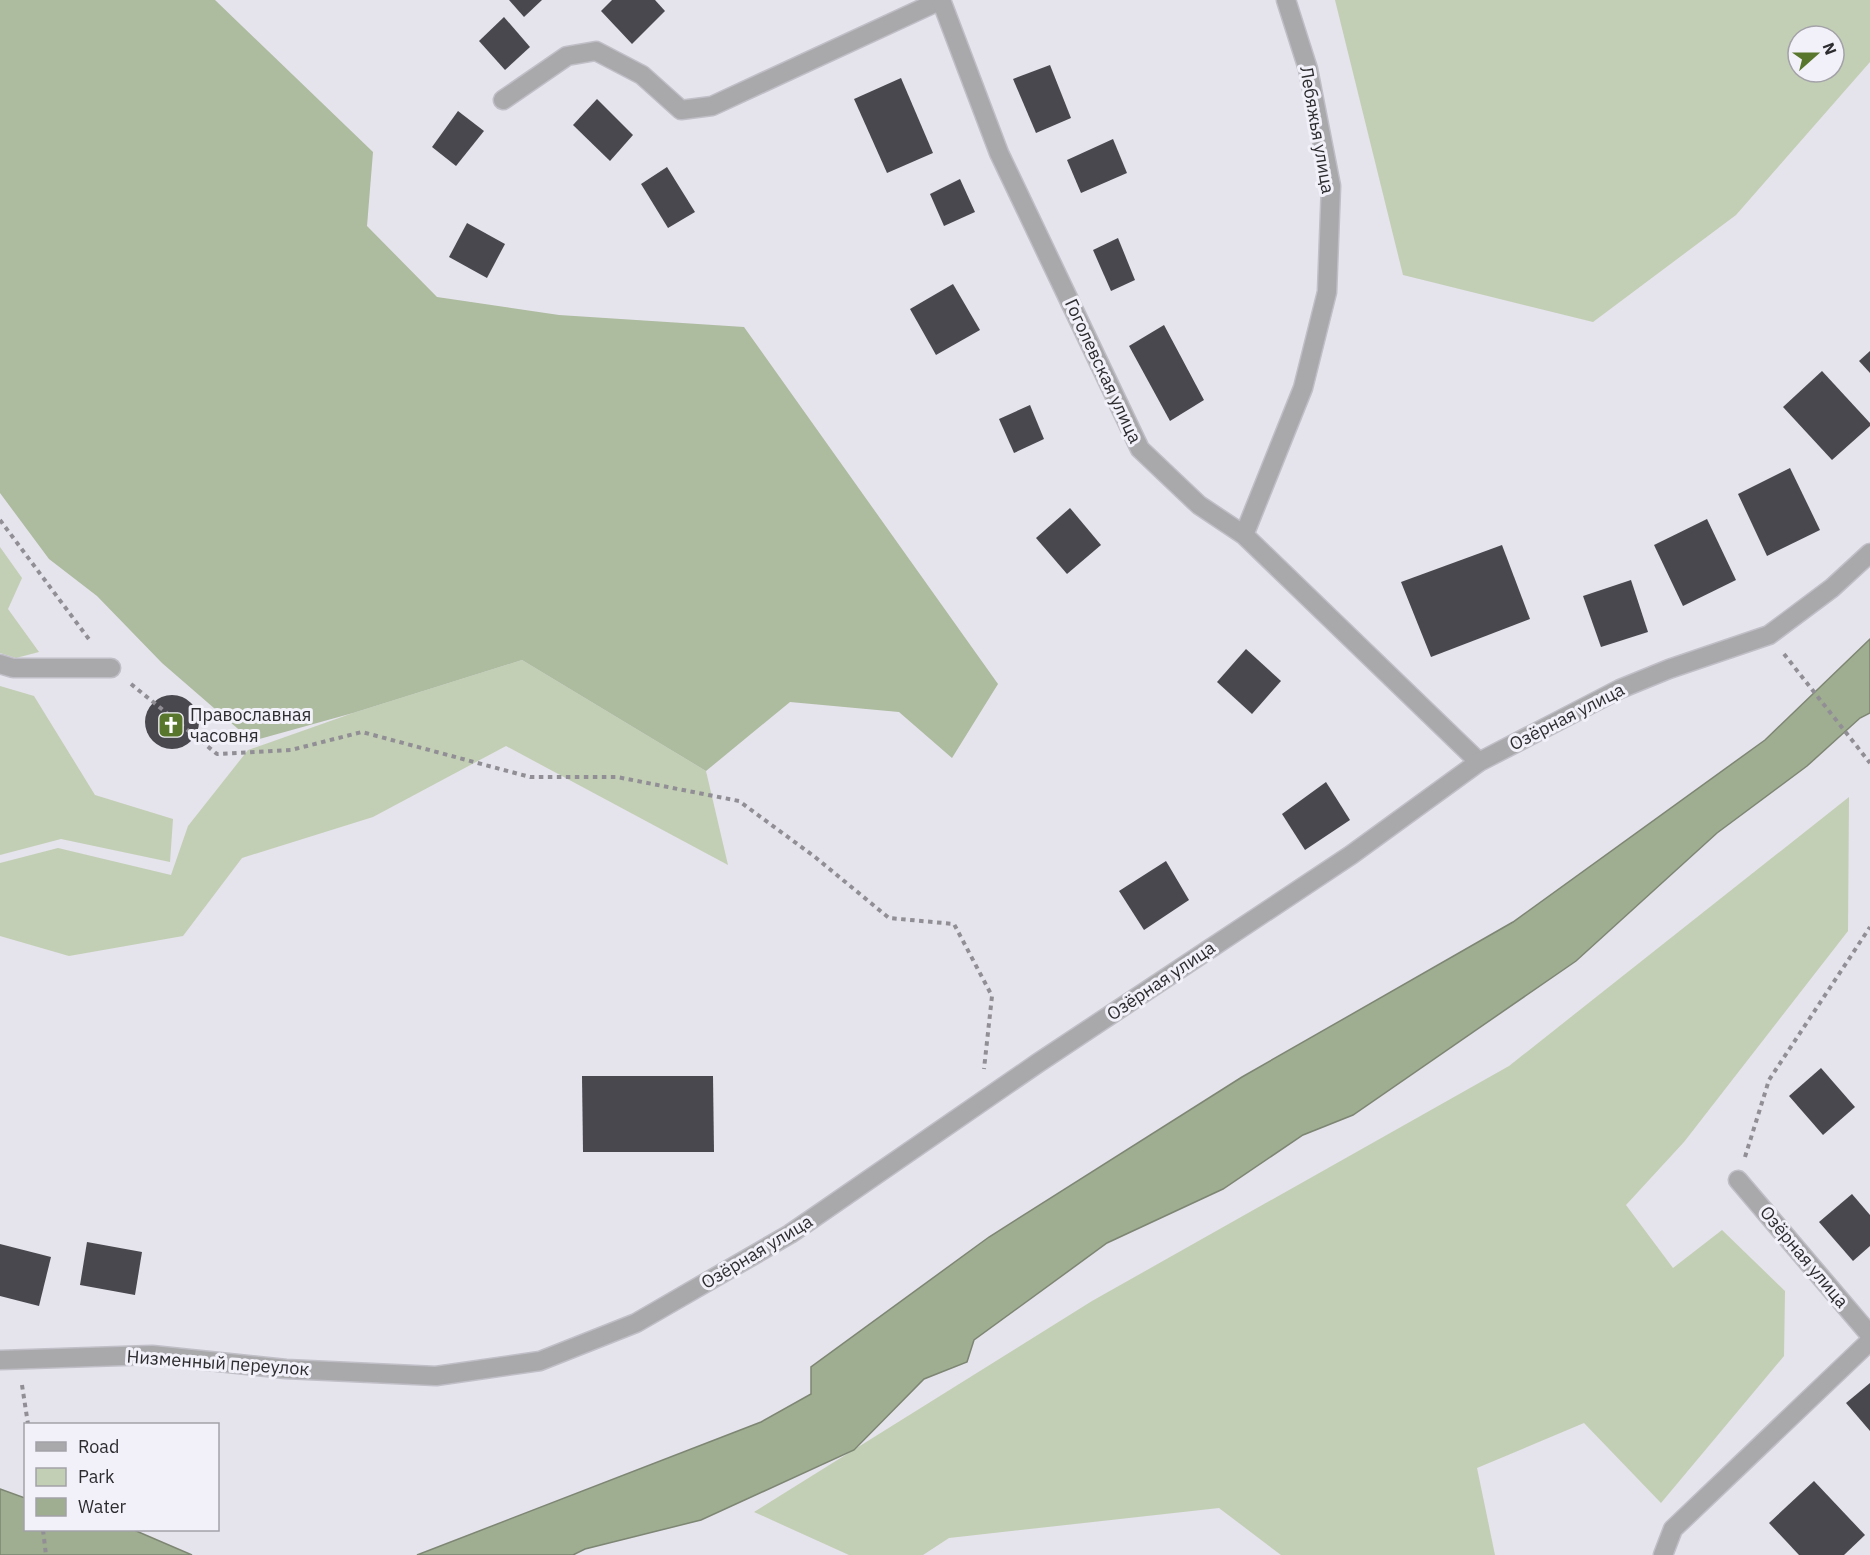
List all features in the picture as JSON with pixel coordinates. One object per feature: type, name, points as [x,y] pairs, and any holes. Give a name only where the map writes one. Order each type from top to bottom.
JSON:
[{"type":"street","name":"Гоголевская улица","points":[[503,100],[567,56],[596,51],[642,75],[681,110],[712,106],[941,0],[999,153],[1140,449],[1199,506],[1244,536],[1479,762]]},
{"type":"street","name":"Лебяжья улица","points":[[1244,536],[1302,388],[1328,292],[1330,186],[1308,69],[1286,0]]},
{"type":"street","name":"Озёрная улица","points":[[436,1376],[540,1361],[636,1323],[790,1234],[981,1102],[1351,855],[1479,762],[1620,689],[1769,634],[1832,588],[1870,553]]},
{"type":"street","points":[[0,664],[13,668],[111,668]]},
{"type":"street","name":"Озёрная улица","points":[[1738,1180],[1870,1335]]},
{"type":"street","points":[[1663,1555],[1673,1529],[1870,1341]]},
{"type":"street","name":"Низменный переулок","points":[[9,1360],[152,1355],[286,1369],[436,1376]]},
{"type":"path","points":[[0,520],[111,668],[217,754],[291,750],[362,732],[530,777],[617,777],[739,801],[815,857],[890,918],[954,924],[992,996],[981,1102]]},
{"type":"path","points":[[1769,634],[1804,682],[1870,763]]},
{"type":"path","points":[[1738,1180],[1769,1080],[1870,927]]},
{"type":"path","points":[[9,1360],[27,1423]]},
{"type":"path","points":[[43,1531],[46,1555]]},
{"type":"green space","points":[[1335,0],[1870,0],[1870,62],[1736,215],[1593,322],[1403,275]]},
{"type":"green space","points":[[0,547],[22,578],[8,609],[39,652],[16,658],[0,653]]},
{"type":"green space","points":[[522,660],[706,771],[728,865],[506,746],[373,817],[242,858],[183,936],[69,956],[0,936],[0,863],[58,848],[171,875],[188,826],[248,750],[353,713]]},
{"type":"green space","points":[[0,686],[34,696],[95,795],[173,819],[170,862],[61,839],[0,855]]},
{"type":"green space","points":[[1849,797],[1848,931],[1684,1142],[1626,1205],[1673,1268],[1722,1230],[1785,1291],[1784,1356],[1661,1503],[1584,1423],[1477,1468],[1495,1555],[1281,1555],[1219,1508],[949,1538],[923,1555],[849,1555],[754,1512],[1092,1301],[1509,1066]]},
{"type":"shaded area","points":[[0,0],[215,0],[373,152],[367,226],[437,297],[559,315],[744,327],[998,684],[952,758],[899,712],[790,702],[706,771],[522,660],[353,713],[252,741],[162,663],[97,596],[49,559],[0,493]]},
{"type":"water","points":[[1870,639],[1870,713],[1860,718],[1807,766],[1717,833],[1576,961],[1353,1115],[1303,1135],[1223,1189],[1107,1243],[974,1340],[967,1362],[924,1379],[854,1450],[701,1520],[585,1549],[573,1555],[417,1555],[761,1422],[811,1394],[811,1367],[989,1237],[1242,1077],[1513,922],[1765,740]]},
{"type":"water","points":[[0,1489],[24,1498],[24,1531],[136,1531],[192,1555],[0,1555]]},
{"type":"building","points":[[509,0],[542,0],[524,17]]},
{"type":"building","points":[[612,0],[655,0],[665,11],[632,44],[601,11]]},
{"type":"building","points":[[504,17],[530,47],[505,70],[479,41]]},
{"type":"building","points":[[1050,65],[1071,118],[1036,133],[1013,79]]},
{"type":"building","points":[[901,78],[933,153],[887,173],[854,99]]},
{"type":"building","points":[[597,99],[633,135],[610,161],[573,125]]},
{"type":"building","points":[[458,111],[484,131],[456,166],[432,147]]},
{"type":"building","points":[[1113,139],[1127,173],[1081,193],[1067,160]]},
{"type":"building","points":[[667,167],[695,212],[668,228],[641,184]]},
{"type":"building","points":[[960,179],[975,212],[944,226],[930,194]]},
{"type":"building","points":[[467,223],[505,244],[487,278],[449,257]]},
{"type":"building","points":[[1118,238],[1135,280],[1111,291],[1093,250]]},
{"type":"building","points":[[953,284],[980,330],[936,355],[910,309]]},
{"type":"building","points":[[1164,325],[1204,400],[1170,421],[1129,346]]},
{"type":"building","points":[[1870,351],[1870,373],[1859,361]]},
{"type":"building","points":[[1822,371],[1870,423],[1870,426],[1832,460],[1783,407]]},
{"type":"building","points":[[1030,405],[1044,439],[1014,453],[999,419]]},
{"type":"building","points":[[1790,468],[1820,530],[1767,556],[1738,494]]},
{"type":"building","points":[[1070,508],[1101,545],[1067,574],[1036,538]]},
{"type":"building","points":[[1707,519],[1736,580],[1683,606],[1654,545]]},
{"type":"building","points":[[1502,545],[1530,619],[1431,657],[1401,582]]},
{"type":"building","points":[[1631,580],[1648,632],[1601,647],[1583,596]]},
{"type":"building","points":[[1246,649],[1281,681],[1252,714],[1217,682]]},
{"type":"building","points":[[167,695],[177,695],[187,699],[195,707],[199,722],[195,737],[187,745],[177,749],[167,749],[157,745],[149,737],[145,727],[145,717],[149,707],[157,699]]},
{"type":"building","points":[[1326,782],[1350,820],[1305,850],[1282,814]]},
{"type":"building","points":[[1166,861],[1189,900],[1144,930],[1119,891]]},
{"type":"building","points":[[1821,1068],[1855,1107],[1823,1135],[1789,1096]]},
{"type":"building","points":[[582,1076],[713,1076],[714,1152],[583,1152]]},
{"type":"building","points":[[1852,1194],[1870,1215],[1870,1246],[1853,1261],[1819,1222]]},
{"type":"building","points":[[87,1242],[142,1252],[135,1295],[80,1285]]},
{"type":"building","points":[[0,1244],[51,1257],[39,1306],[0,1296]]},
{"type":"building","points":[[1870,1383],[1870,1431],[1846,1403]]},
{"type":"building","points":[[1814,1481],[1865,1535],[1844,1555],[1799,1555],[1769,1523]]},
{"type":"place","name":"Православная часовня","points":[[171,725]]}]
